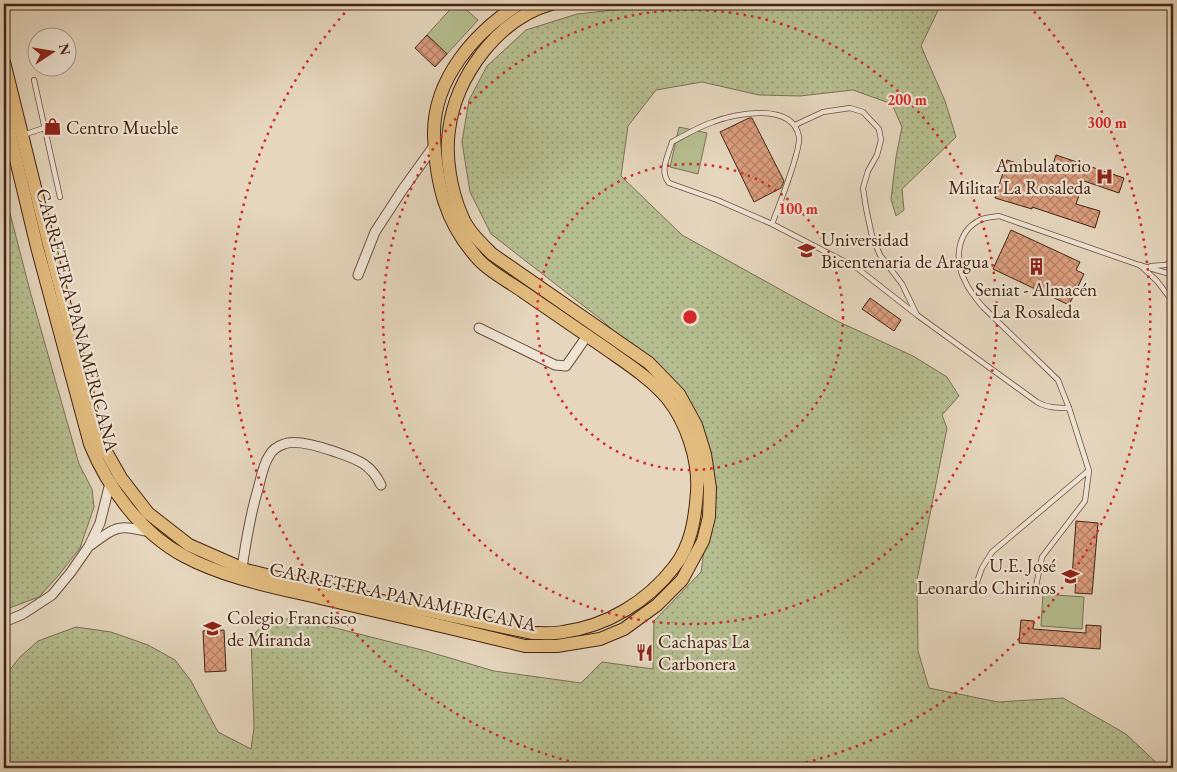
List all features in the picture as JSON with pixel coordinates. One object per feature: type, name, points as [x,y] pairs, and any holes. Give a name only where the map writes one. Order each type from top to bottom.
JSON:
[{"type":"main road","name":"CARRETERA PANAMERICANA","points":[[4,62],[100,441],[133,495],[148,513],[189,545],[242,568],[303,584],[532,633],[563,632],[599,623],[617,616],[638,603],[662,583],[680,559],[692,532],[698,481],[693,453],[685,426],[667,398],[639,372],[481,262],[466,245],[451,220],[440,187],[434,146],[436,109],[456,63],[490,24],[519,4]]},
{"type":"main road","name":"CARRETERA PANAMERICANA","points":[[4,110],[90,444],[98,465],[110,483],[129,508],[162,541],[184,556],[244,580],[525,646],[557,646],[600,639],[624,628],[657,605],[682,580],[704,541],[709,517],[710,488],[706,454],[696,425],[679,394],[649,363],[492,254],[476,239],[469,228],[462,216],[451,186],[449,131],[452,116],[468,73],[487,49],[516,20],[551,4]]},
{"type":"street","points":[[358,275],[375,232],[434,146]]},
{"type":"street","points":[[479,328],[562,367],[566,366],[587,336]]},
{"type":"street","points":[[242,568],[250,518],[262,473],[269,456],[276,448],[286,443],[314,445],[334,452],[366,464],[376,473],[381,485]]},
{"type":"street","points":[[4,622],[23,614],[52,595],[89,546],[100,523],[110,483]]},
{"type":"street","points":[[89,546],[110,531],[124,526],[153,533]]},
{"type":"lane","points":[[34,80],[60,197]]},
{"type":"lane","points":[[795,125],[823,112],[850,108],[863,112],[879,128],[881,140],[877,155],[868,171],[864,188],[866,208],[872,236],[880,255],[902,284],[917,315]]},
{"type":"lane","points":[[772,224],[796,154],[799,139],[795,125],[784,116],[768,113],[729,117],[713,122],[672,142],[663,170],[665,178],[669,183],[717,200],[772,224],[858,268],[917,315],[1042,405],[1069,408]]},
{"type":"lane","points":[[22,135],[44,128]]},
{"type":"lane","points":[[1036,586],[1042,557],[1085,501],[1089,471],[1058,380],[972,294],[963,279],[958,249],[962,237],[968,227],[981,219],[999,216],[1139,264],[1167,273],[1173,272]]},
{"type":"lane","points":[[1139,264],[1158,266],[1173,260]]},
{"type":"lane","points":[[1139,264],[1157,281],[1173,302]]},
{"type":"lane","points":[[973,593],[982,568],[992,552],[1089,471]]},
{"type":"green space","points":[[455,4],[460,4],[478,20],[447,54],[427,35]]},
{"type":"green space","points":[[670,4],[941,4],[921,46],[945,101],[956,137],[902,189],[904,210],[896,216],[891,199],[902,127],[892,104],[853,90],[800,96],[759,95],[702,82],[656,90],[628,126],[621,176],[682,235],[837,321],[913,356],[947,377],[959,396],[942,415],[947,428],[917,580],[918,651],[929,688],[998,702],[1063,698],[1126,734],[1162,768],[4,768],[4,677],[20,657],[38,641],[76,627],[111,632],[148,645],[175,660],[191,681],[218,732],[251,749],[254,728],[251,637],[271,618],[304,620],[426,651],[494,671],[581,683],[602,662],[653,669],[654,621],[701,572],[713,485],[668,382],[603,321],[491,234],[470,192],[462,142],[469,100],[487,66],[526,30],[577,14]]},
{"type":"green space","points":[[679,127],[707,133],[698,174],[670,167]]},
{"type":"green space","points":[[4,190],[30,291],[79,464],[92,489],[94,507],[80,548],[58,576],[39,597],[4,610]]},
{"type":"green space","points":[[1043,594],[1084,597],[1082,629],[1041,626]]},
{"type":"building","points":[[427,35],[447,54],[435,67],[415,48]]},
{"type":"building","points":[[752,118],[784,181],[781,188],[754,202],[720,132]]},
{"type":"building","points":[[1056,155],[1124,178],[1119,193],[1084,181],[1076,204],[1100,211],[1095,228],[1032,207],[1032,209],[995,198],[1007,160],[1050,173]]},
{"type":"building","name":"Seniat - Almacén La Rosaleda","points":[[1011,230],[1080,262],[1076,270],[1084,274],[1069,305],[993,269]]},
{"type":"building","points":[[870,298],[901,320],[894,331],[862,309]]},
{"type":"building","points":[[1076,521],[1098,523],[1092,594],[1075,593],[1076,577],[1072,577]]},
{"type":"building","points":[[1021,620],[1034,621],[1033,629],[1086,633],[1086,625],[1101,626],[1100,649],[1019,643]]},
{"type":"building","points":[[224,630],[226,671],[205,672],[203,631]]},
{"type":"place","name":"Centro Mueble","points":[[52,127]]},
{"type":"place","name":"Ambulatorio Militar La Rosaleda","points":[[1105,176]]},
{"type":"place","name":"Universidad Bicentenaria de Aragua","points":[[807,250]]},
{"type":"place","name":"Seniat - Almacén La Rosaleda","points":[[1036,266]]},
{"type":"place","name":"U.E. José Leonardo Chirinos","points":[[1070,576]]},
{"type":"place","name":"Colegio Francisco de Miranda","points":[[213,628]]},
{"type":"place","name":"Cachapas La Carbonera","points":[[644,652]]}]
